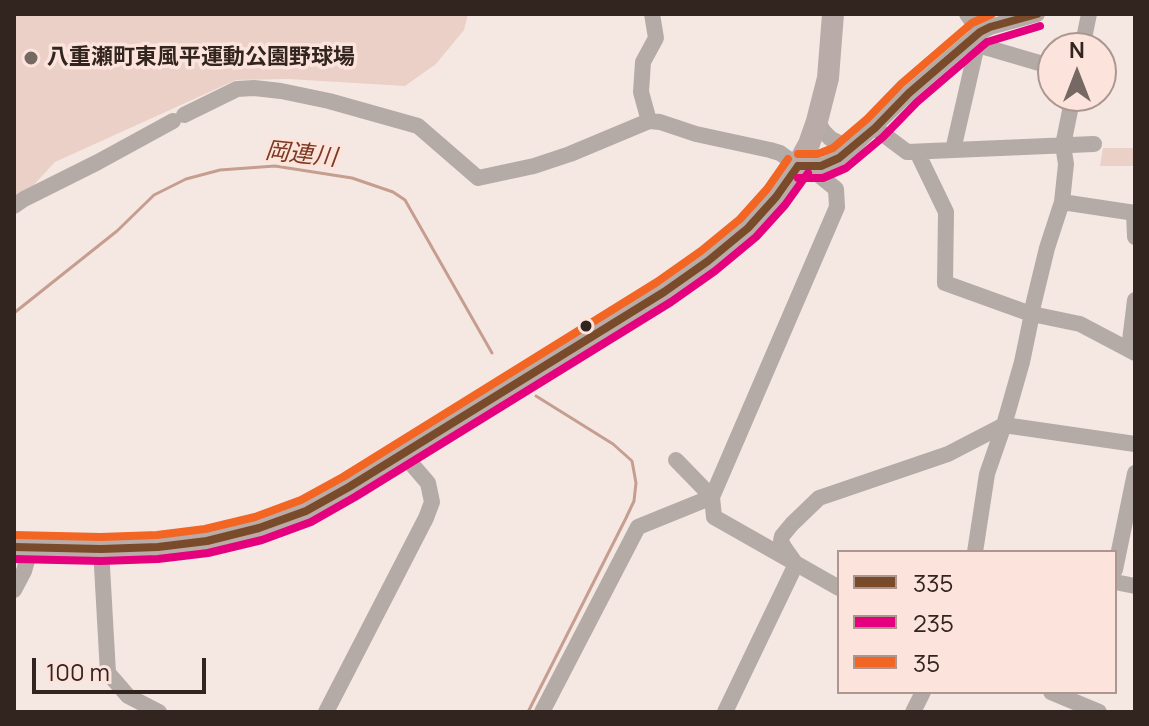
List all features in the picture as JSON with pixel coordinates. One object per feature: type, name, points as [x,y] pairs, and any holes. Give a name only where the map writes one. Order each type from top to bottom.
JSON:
[{"type":"main road","points":[[23,547],[101,549],[207,541],[259,528],[306,511],[664,292],[748,228],[803,166],[828,78],[833,14]]},
{"type":"street","points":[[649,121],[641,92],[643,62],[656,38],[652,14]]},
{"type":"street","points":[[967,14],[985,30],[1037,58]]},
{"type":"street","points":[[803,166],[829,163],[839,158],[875,128],[909,93],[985,30],[1037,14]]},
{"type":"street","points":[[953,150],[985,30]]},
{"type":"street","points":[[14,206],[237,89],[281,91],[418,126],[478,178],[546,162],[649,121],[780,153],[836,189],[837,207],[712,497],[714,517],[837,587]]},
{"type":"street","points":[[917,152],[946,212],[945,283],[1031,314],[1062,202],[1066,164],[1063,145],[1070,112]]},
{"type":"street","points":[[817,121],[831,139],[854,146]]},
{"type":"street","points":[[875,128],[907,152],[1094,144]]},
{"type":"street","points":[[1062,202],[1135,213],[1135,237]]},
{"type":"street","points":[[975,550],[987,474],[1022,362],[1032,314],[1080,324],[1132,351],[1135,300]]},
{"type":"street","points":[[796,564],[784,547],[782,536],[819,498],[948,454],[1004,425],[1135,444]]},
{"type":"street","points":[[326,712],[432,502],[428,483],[403,454]]},
{"type":"street","points":[[676,460],[712,497]]},
{"type":"street","points":[[1117,560],[1135,473]]},
{"type":"street","points":[[542,712],[638,527],[712,497]]},
{"type":"street","points":[[14,590],[24,571],[23,547]]},
{"type":"street","points":[[101,549],[108,673],[134,706],[159,712]]},
{"type":"street","points":[[725,712],[796,564]]},
{"type":"street","points":[[913,712],[922,694]]},
{"type":"street","points":[[1056,694],[1099,712]]},
{"type":"shaded area","points":[[14,14],[468,14],[464,30],[436,64],[405,86],[288,79],[236,80],[55,162],[30,189],[14,199]]},
{"type":"shaded area","points":[[1103,148],[1135,148],[1135,166],[1100,166]]},
{"type":"waterway","name":"岡連川","points":[[14,313],[117,231],[154,195],[186,179],[220,170],[275,166],[352,178],[393,192],[405,200],[492,353]]},
{"type":"waterway","name":"岡連川","points":[[528,712],[626,518],[634,501],[636,483],[632,461],[613,444],[536,396]]},
{"type":"transit line","name":"35","points":[[798,154],[818,154],[833,148],[972,23],[992,14]]},
{"type":"transit line","name":"335","points":[[798,166],[821,166],[839,158],[980,32],[1037,14]]},
{"type":"transit line","name":"235","points":[[798,178],[823,178],[846,168],[987,42],[1040,26]]},
{"type":"transit line","name":"35","points":[[14,535],[157,535],[205,529],[255,517],[301,500],[657,282],[740,219],[788,159]]},
{"type":"transit line","name":"335","points":[[14,547],[101,549],[207,541],[259,528],[306,511],[664,292],[748,228],[798,166]]},
{"type":"transit line","name":"235","points":[[14,559],[101,561],[208,553],[262,540],[311,522],[671,302],[756,237],[808,173]]},
{"type":"place","name":"八重瀬町東風平運動公園野球場","points":[[31,58]]}]
